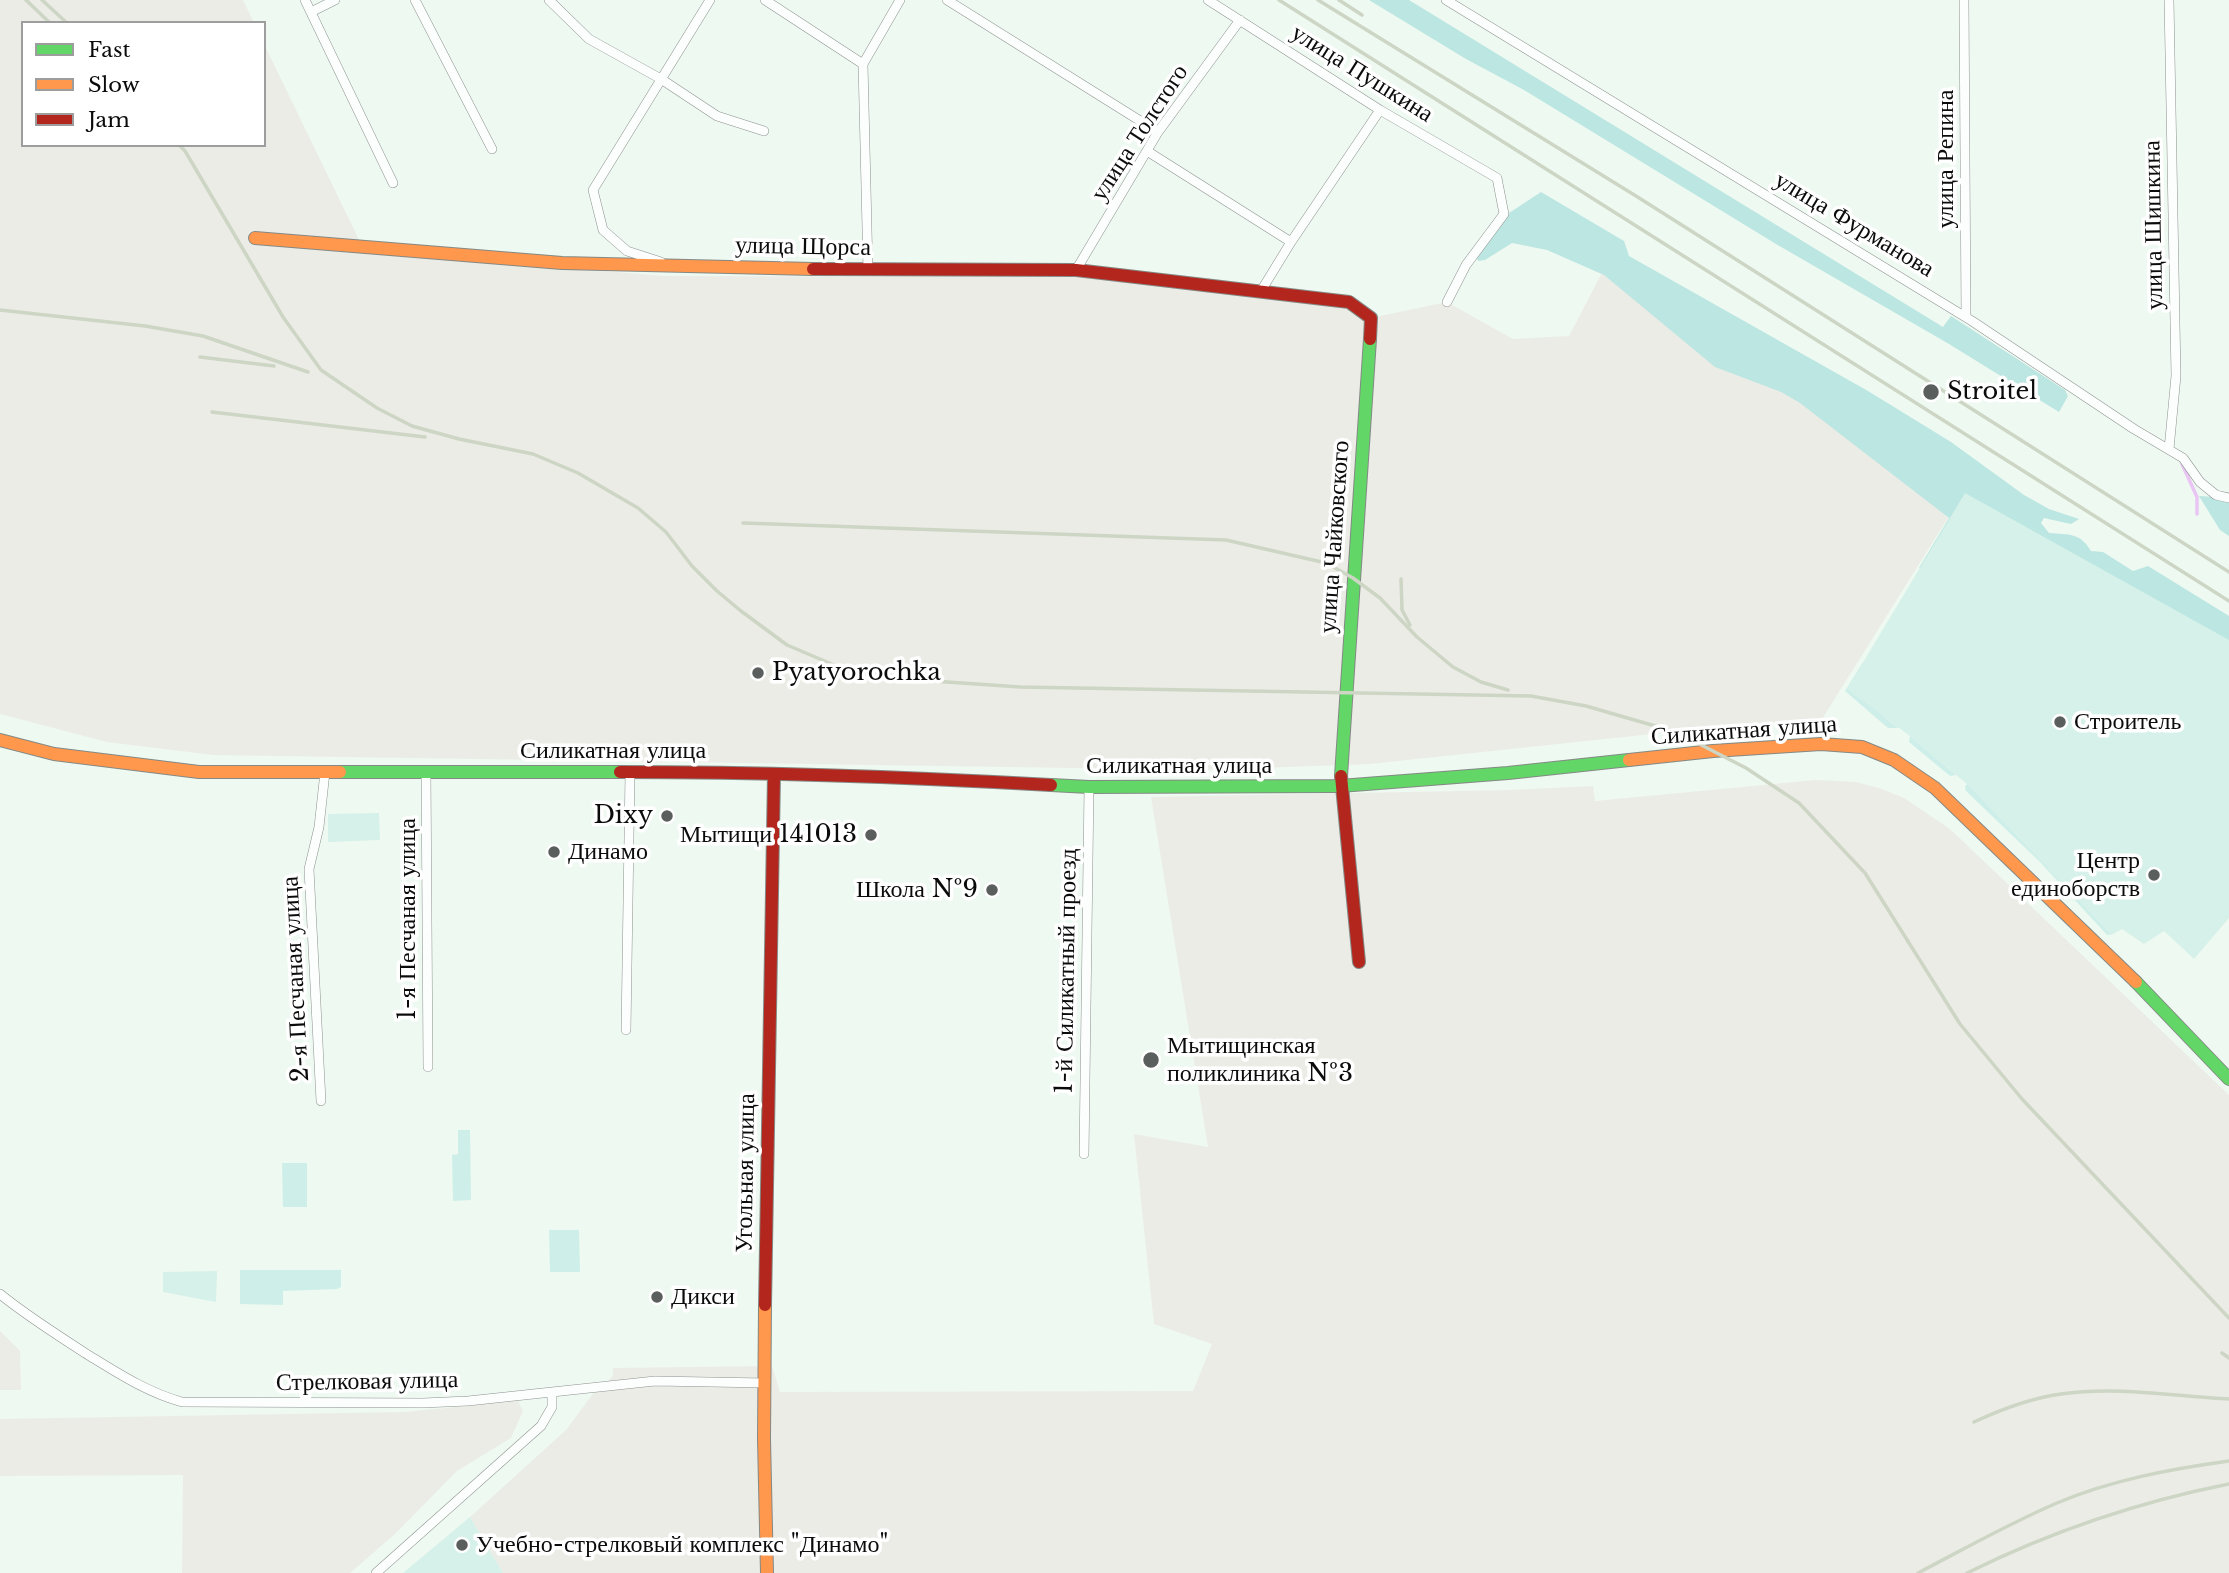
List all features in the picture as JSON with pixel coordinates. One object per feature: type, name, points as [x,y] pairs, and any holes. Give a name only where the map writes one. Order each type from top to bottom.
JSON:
[{"type":"street","points":[[305,0],[393,183]]},
{"type":"street","points":[[311,12],[335,0]]},
{"type":"street","points":[[415,0],[492,149]]},
{"type":"street","points":[[549,0],[589,39],[662,79],[717,116],[764,131]]},
{"type":"street","points":[[670,265],[627,251],[603,230],[593,190],[710,0]]},
{"type":"street","points":[[765,0],[863,64]]},
{"type":"street","points":[[868,270],[863,64],[900,0]]},
{"type":"street","points":[[947,0],[1158,132]]},
{"type":"street","name":"улица Пушкина","points":[[1208,0],[1380,110],[1497,178],[1504,215],[1466,265],[1447,302]]},
{"type":"street","name":"улица Фурманова","points":[[1446,0],[1966,317],[2134,429],[2183,458],[2200,482],[2216,495],[2229,498]]},
{"type":"street","name":"улица Репина","points":[[1964,0],[1966,317]]},
{"type":"street","name":"улица Шишкина","points":[[2168,449],[2176,376],[2169,0]]},
{"type":"street","name":"улица Толстого","points":[[1076,270],[1158,132],[1240,20]]},
{"type":"street","points":[[1261,291],[1380,110]]},
{"type":"street","points":[[1147,151],[1291,242]]},
{"type":"street","name":"улица Щорса","points":[[255,238],[562,263],[868,270],[1076,270],[1349,302]]},
{"type":"street","name":"улица Чайковского","points":[[1340,786],[1371,318],[1349,302]]},
{"type":"street","name":"Силикатная улица","points":[[0,740],[54,754],[199,772],[774,774],[901,777],[1089,788],[1340,786],[1508,773],[1713,751],[1821,744],[1862,747],[1895,760],[1935,788],[2114,959],[2229,1079]]},
{"type":"street","name":"1-я Песчаная улица","points":[[426,771],[428,1067]]},
{"type":"street","name":"2-я Песчаная улица","points":[[321,1101],[309,869],[319,827],[325,772]]},
{"type":"street","points":[[626,1030],[630,773]]},
{"type":"street","name":"Угольная улица","points":[[767,1573],[767,1100],[774,774]]},
{"type":"street","points":[[1340,786],[1359,962]]},
{"type":"street","name":"1-й Силикатный проезд","points":[[1084,1154],[1089,788]]},
{"type":"street","name":"Стрелковая улица","points":[[0,1294],[41,1325],[125,1378],[167,1398],[182,1402],[423,1403],[552,1393],[655,1381],[765,1383]]},
{"type":"street","points":[[376,1573],[541,1426],[552,1407],[552,1393]]},
{"type":"shaded area","points":[[0,0],[243,0],[253,21],[21,21],[21,147],[266,147],[266,48],[365,252],[665,276],[1082,277],[1345,308],[1361,320],[1447,302],[1513,339],[1569,336],[1605,267],[1827,399],[1948,518],[1822,719],[1727,726],[1370,764],[1204,770],[213,755],[107,742],[0,714]]},
{"type":"shaded area","points":[[1369,0],[1409,0],[1943,327],[1951,316],[2065,390],[2068,396],[2059,412],[1524,90],[1466,59]]},
{"type":"shaded area","points":[[1541,192],[1624,241],[1629,256],[1868,391],[1951,442],[2024,495],[2049,509],[2079,519],[2071,524],[2044,518],[2041,523],[2049,533],[2078,537],[2091,551],[2103,552],[2133,571],[2148,566],[2229,616],[2229,654],[1919,568],[1949,518],[1800,403],[1781,392],[1715,367],[1604,275],[1547,250],[1512,243],[1485,260],[1478,261],[1476,255],[1506,215]]},
{"type":"shaded area","name":"Строитель","points":[[1965,493],[2229,640],[2229,918],[2194,959],[2164,931],[2144,944],[2122,929],[2111,935],[1967,784],[1906,733],[1847,689]]},
{"type":"shaded area","points":[[2199,496],[2229,498],[2229,536],[2220,530]]},
{"type":"shaded area","points":[[1863,662],[1883,716],[1899,728],[1888,728],[1845,691]]},
{"type":"shaded area","points":[[1910,736],[1956,775],[1950,776],[1909,742]]},
{"type":"shaded area","points":[[1816,780],[1856,782],[1882,789],[1904,798],[1950,829],[2229,1095],[2229,1573],[503,1573],[470,1517],[566,1430],[592,1395],[613,1376],[613,1368],[772,1366],[780,1392],[1193,1391],[1212,1344],[1154,1324],[1134,1134],[1208,1147],[1151,797],[1593,786],[1595,801]]},
{"type":"shaded area","points":[[1967,784],[2047,848],[2114,934],[2107,935],[2040,862],[1966,791]]},
{"type":"shaded area","points":[[379,813],[380,840],[328,842],[328,814]]},
{"type":"shaded area","points":[[458,1130],[470,1130],[471,1200],[453,1201],[452,1155],[458,1154]]},
{"type":"shaded area","points":[[282,1163],[307,1163],[307,1207],[283,1207]]},
{"type":"shaded area","points":[[549,1230],[579,1230],[580,1272],[550,1272]]},
{"type":"shaded area","points":[[240,1270],[341,1270],[341,1287],[283,1291],[283,1305],[240,1304]]},
{"type":"shaded area","points":[[217,1271],[216,1302],[163,1292],[163,1272]]},
{"type":"shaded area","points":[[0,1331],[20,1351],[21,1390],[0,1390]]},
{"type":"shaded area","points":[[518,1401],[523,1411],[511,1438],[457,1471],[395,1534],[350,1573],[182,1573],[183,1475],[0,1476],[0,1419],[404,1412]]},
{"type":"shaded area","name":"Учебно-стрелковый комплекс \"Динамо\"","points":[[470,1517],[503,1573],[403,1573]]},
{"type":"waterway","points":[[2182,464],[2197,497],[2197,514]]},
{"type":"railway","points":[[26,0],[48,21]]},
{"type":"railway","points":[[42,0],[65,21]]},
{"type":"railway","points":[[1279,0],[2229,601]]},
{"type":"railway","points":[[1318,0],[1636,196],[2229,572]]},
{"type":"railway","points":[[1339,0],[1362,15]]},
{"type":"railway","points":[[181,147],[283,317],[321,370],[377,408],[412,426],[533,454],[578,473],[638,508],[666,532],[692,566],[741,611],[787,645],[834,665],[874,677],[1020,687],[1531,696],[1586,706],[1676,732],[1746,768],[1799,803],[1865,873],[1960,1024],[2022,1099],[2229,1318]]},
{"type":"railway","points":[[0,310],[145,326],[203,336],[308,372]]},
{"type":"railway","points":[[200,357],[274,366]]},
{"type":"railway","points":[[212,412],[425,437]]},
{"type":"railway","points":[[743,523],[1226,540],[1326,563],[1380,598],[1417,637],[1453,667],[1481,682],[1508,690]]},
{"type":"railway","points":[[1401,579],[1402,610],[1410,625]]},
{"type":"railway","points":[[2222,1353],[2229,1358]]},
{"type":"railway","points":[[1974,1422],[2028,1401],[2082,1392],[2124,1391],[2229,1399]]},
{"type":"railway","points":[[1918,1573],[2022,1519],[2078,1495],[2142,1476],[2229,1461]]},
{"type":"railway","points":[[1967,1573],[2030,1544],[2095,1520],[2161,1500],[2229,1484]]},
{"type":"traffic: fast","points":[[1341,776],[1370,339]]},
{"type":"traffic: fast","points":[[1051,785],[1340,786],[1508,773],[1629,760]]},
{"type":"traffic: fast","points":[[340,772],[620,772]]},
{"type":"traffic: fast","points":[[2136,982],[2229,1079]]},
{"type":"traffic: slow","points":[[255,238],[562,263],[813,269]]},
{"type":"traffic: slow","points":[[0,740],[54,754],[199,772],[340,772]]},
{"type":"traffic: slow","points":[[1629,760],[1821,744],[1862,747],[1894,760],[1935,788],[2136,982]]},
{"type":"traffic: slow","points":[[765,1305],[767,1573]]},
{"type":"traffic: jam","points":[[813,269],[1076,270],[1349,302],[1371,318],[1370,339]]},
{"type":"traffic: jam","points":[[620,772],[836,776],[1051,785]]},
{"type":"traffic: jam","points":[[765,1305],[774,774]]},
{"type":"traffic: jam","points":[[1341,776],[1359,962]]},
{"type":"place","name":"Stroitel","points":[[1931,392]]},
{"type":"place","name":"Pyatyorochka","points":[[758,673]]},
{"type":"place","name":"Строитель","points":[[2060,722]]},
{"type":"place","name":"Dixy","points":[[667,816]]},
{"type":"place","name":"Мытищи 141013","points":[[871,835]]},
{"type":"place","name":"Динамо","points":[[554,852]]},
{"type":"place","name":"Центр единоборств","points":[[2154,875]]},
{"type":"place","name":"Школа №9","points":[[992,890]]},
{"type":"place","name":"Мытищинская поликлиника №3","points":[[1151,1060]]},
{"type":"place","name":"Дикси","points":[[657,1297]]},
{"type":"place","name":"Учебно-стрелковый комплекс \"Динамо\"","points":[[462,1545]]}]
